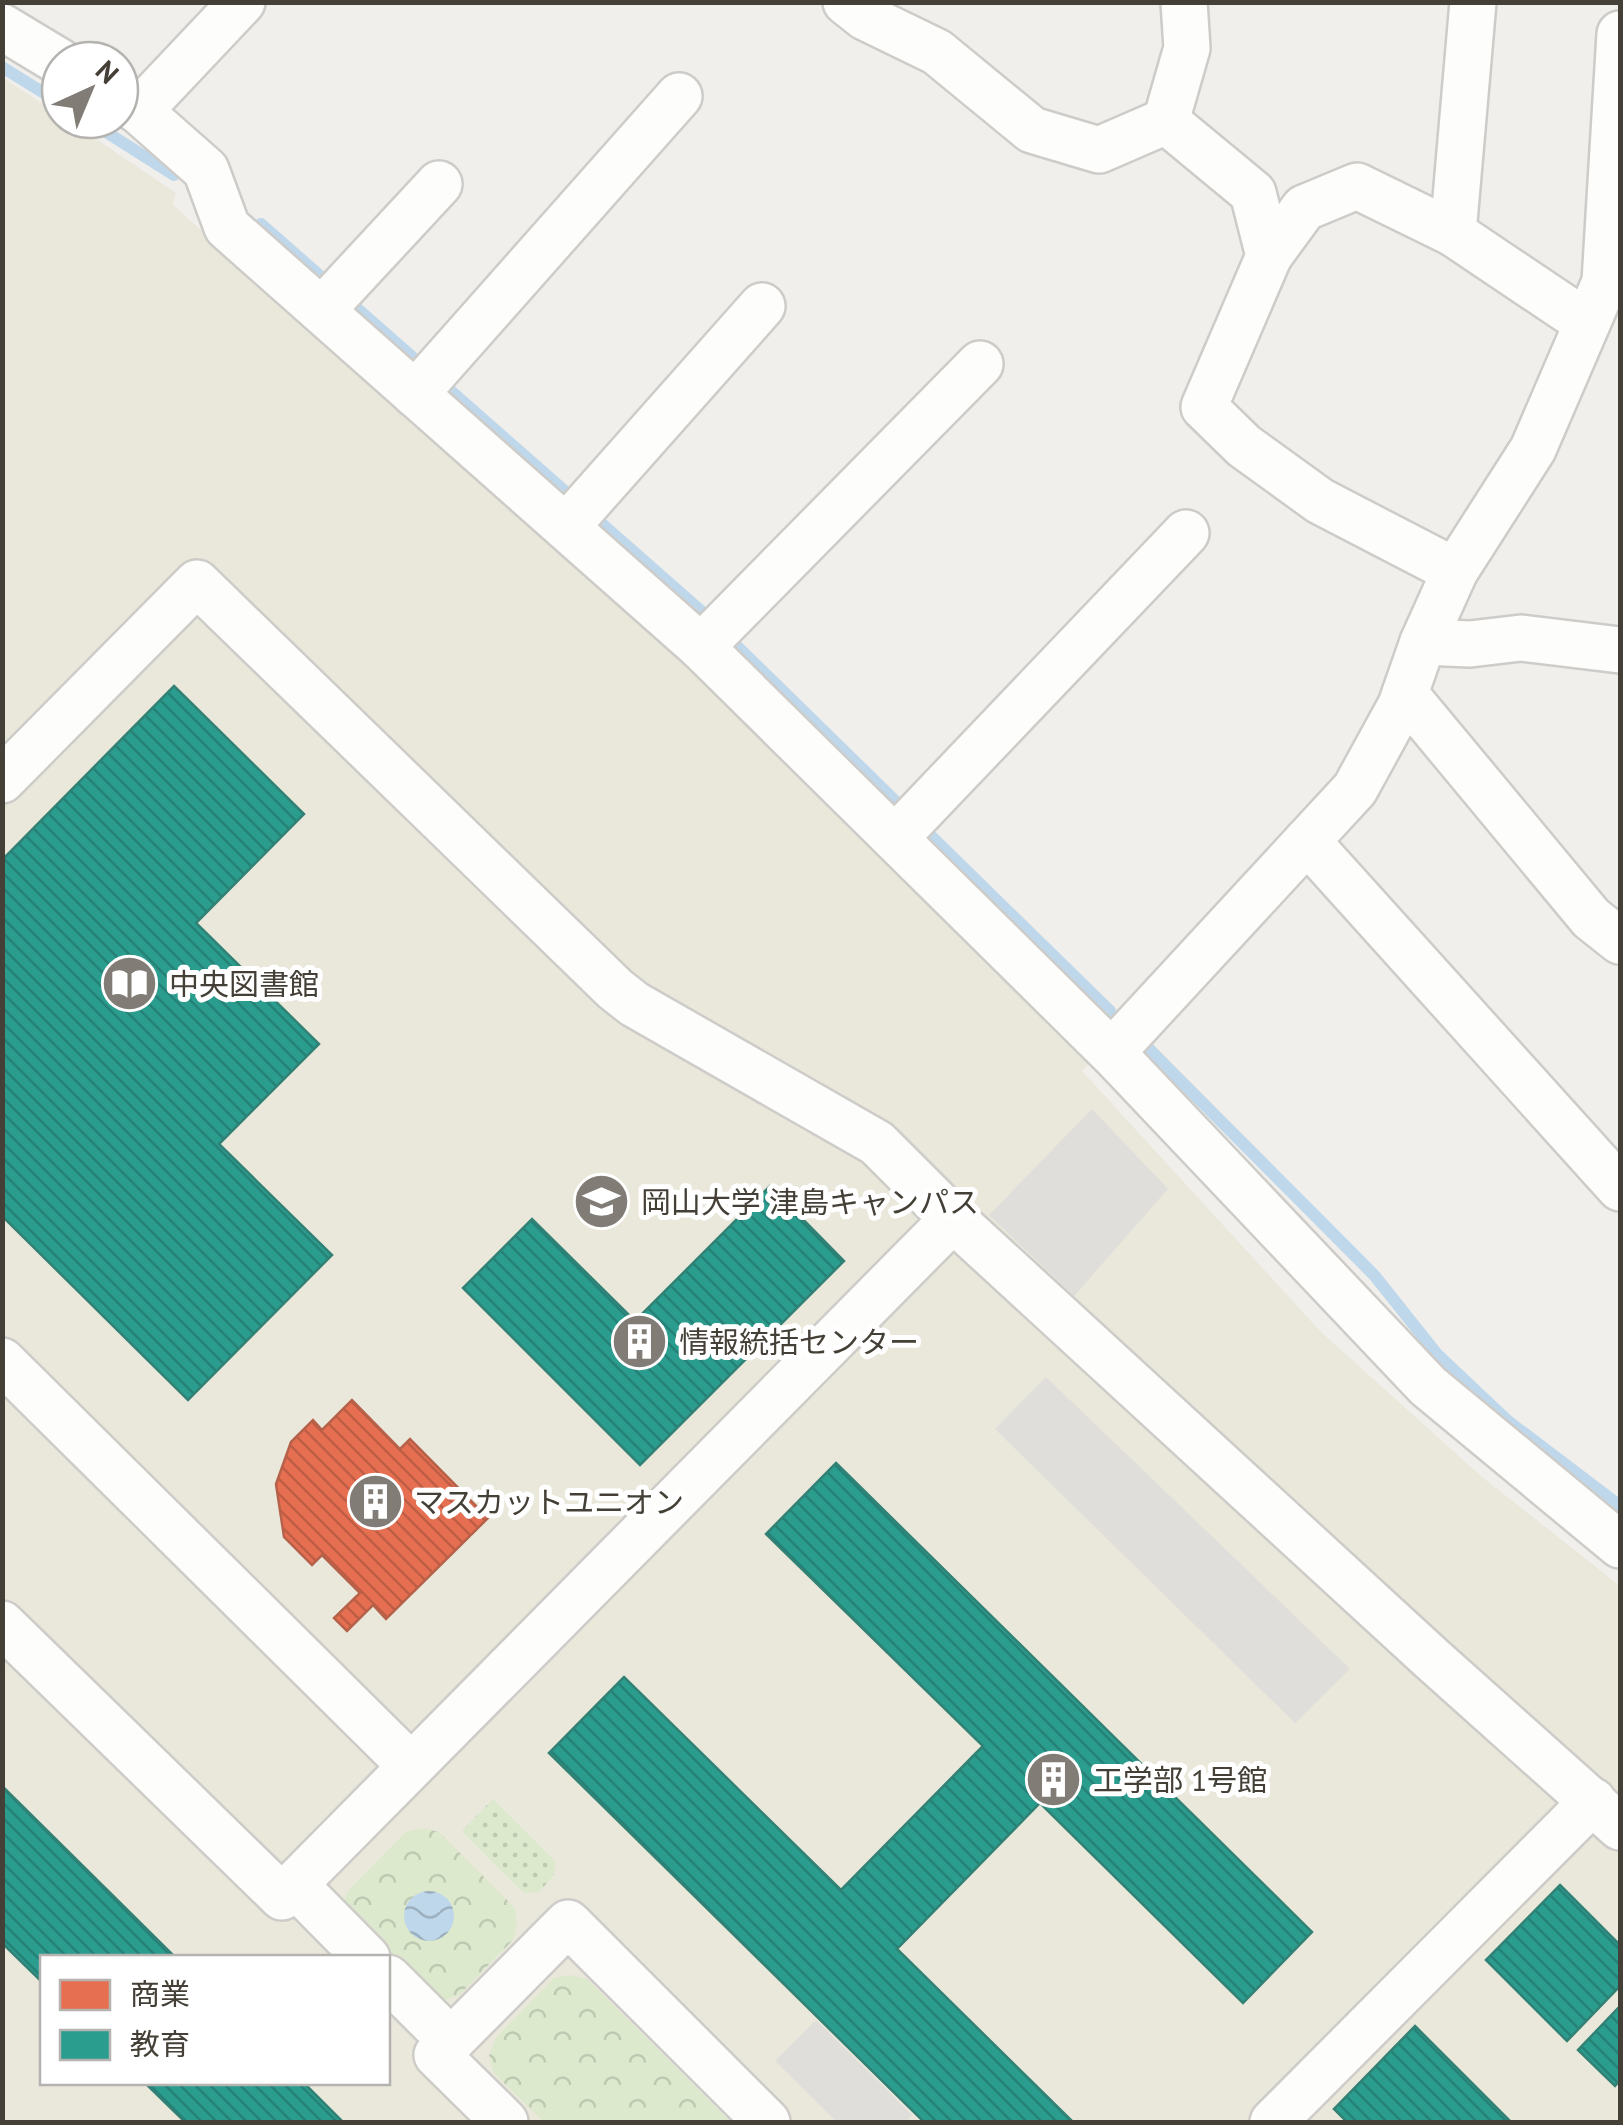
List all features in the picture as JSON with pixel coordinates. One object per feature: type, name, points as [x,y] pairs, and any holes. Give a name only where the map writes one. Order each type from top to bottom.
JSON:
[{"type":"street","points":[[140,95],[242,2]]},
{"type":"street","points":[[846,2],[865,18],[937,52],[1032,130],[1099,150],[1166,122]]},
{"type":"street","points":[[1166,122],[1187,48],[1184,2]]},
{"type":"street","points":[[1453,233],[1473,2]]},
{"type":"street","points":[[2,27],[40,50]]},
{"type":"street","points":[[1112,1052],[1355,789],[1405,694],[1455,571],[1533,449],[1605,282],[1620,34]]},
{"type":"street","points":[[425,382],[679,96]]},
{"type":"street","points":[[140,114],[206,170],[227,226],[333,298],[712,636],[907,825],[1112,1052],[1428,1386],[1618,1538]]},
{"type":"street","points":[[1166,122],[1253,193],[1269,256]]},
{"type":"street","points":[[333,298],[439,184]]},
{"type":"street","points":[[1455,571],[1320,501],[1244,446],[1204,407],[1269,256],[1304,208],[1358,186],[1453,233],[1588,323]]},
{"type":"street","points":[[577,514],[762,306]]},
{"type":"street","points":[[712,636],[980,364]]},
{"type":"street","points":[[907,825],[1186,533]]},
{"type":"street","points":[[2,780],[196,583],[615,988],[634,1004],[877,1143],[953,1219],[1431,1658],[1607,1814],[1273,2122]]},
{"type":"street","points":[[1423,642],[1470,644],[1521,638],[1620,650]]},
{"type":"street","points":[[1405,694],[1591,918],[1620,941]]},
{"type":"street","points":[[1308,841],[1620,1188]]},
{"type":"street","points":[[2,1624],[282,1897],[953,1219]]},
{"type":"street","points":[[2,1361],[410,1766]]},
{"type":"street","points":[[294,1884],[364,1955]]},
{"type":"street","points":[[505,2122],[437,2054],[568,1923],[767,2122]]},
{"type":"street","points":[[390,1980],[451,2041]]},
{"type":"shaded area","name":"岡山大学 津島キャンパス","points":[[3,78],[40,102],[40,140],[98,140],[176,193],[173,205],[682,663],[1091,1061],[1082,1071],[1321,1332],[1482,1477],[1620,1586],[1620,2122],[3,2122]]},
{"type":"shaded area","points":[[1092,1109],[1168,1189],[1074,1296],[989,1215]]},
{"type":"shaded area","points":[[1046,1377],[1350,1669],[1295,1723],[995,1429]]},
{"type":"shaded area","points":[[816,2020],[912,2115],[905,2122],[837,2122],[775,2061]]},
{"type":"green space","points":[[493,1799],[556,1862],[553,1876],[539,1892],[524,1893],[462,1831]]},
{"type":"green space","points":[[423,1828],[439,1832],[515,1908],[517,1925],[513,1940],[459,1995],[439,2002],[420,1998],[390,1963],[390,1955],[383,1955],[342,1907],[348,1891],[406,1832]]},
{"type":"green space","points":[[571,1975],[587,1979],[731,2122],[544,2122],[494,2073],[489,2055],[496,2038],[554,1978]]},
{"type":"water","points":[[429,1891],[447,1898],[454,1916],[447,1934],[429,1941],[411,1934],[404,1916],[411,1898]]},
{"type":"building: 商業","name":"マスカットユニオン","points":[[352,1400],[400,1449],[410,1439],[488,1518],[386,1619],[373,1605],[347,1631],[334,1618],[360,1593],[322,1555],[312,1565],[284,1537],[276,1484],[291,1442],[313,1420],[322,1430]]},
{"type":"building: 教育","name":"中央図書館","points":[[174,686],[304,814],[196,923],[319,1044],[219,1144],[332,1255],[188,1400],[2,1216],[2,860]]},
{"type":"building: 教育","name":"情報統括センター","points":[[770,1186],[844,1261],[640,1465],[463,1288],[532,1219],[635,1321]]},
{"type":"building: 教育","name":"工学部 1号館","points":[[836,1463],[1312,1932],[1243,2003],[1040,1803],[897,1949],[1073,2122],[924,2122],[549,1753],[624,1677],[841,1890],[983,1746],[766,1534]]},
{"type":"building: 教育","points":[[2,1786],[173,1955],[40,1955],[40,1980],[2,1943]]},
{"type":"building: 教育","points":[[1560,1885],[1620,1945],[1620,1986],[1567,2041],[1486,1960]]},
{"type":"building: 教育","points":[[1620,2006],[1620,2080],[1615,2086],[1578,2050]]},
{"type":"building: 教育","points":[[1415,2026],[1511,2122],[1347,2122],[1334,2109]]},
{"type":"building: 教育","points":[[147,2085],[306,2085],[343,2122],[185,2122]]},
{"type":"waterway","points":[[2,67],[40,91]]},
{"type":"waterway","points":[[119,140],[174,175]]},
{"type":"waterway","points":[[261,224],[701,611],[1110,1011]]},
{"type":"waterway","points":[[1149,1049],[1374,1275],[1437,1354],[1508,1421],[1620,1506]]},
{"type":"place","name":"中央図書館","points":[[130,983]]},
{"type":"place","name":"岡山大学 津島キャンパス","points":[[602,1201]]},
{"type":"place","name":"情報統括センター","points":[[640,1341]]},
{"type":"place","name":"マスカットユニオン","points":[[375,1501]]},
{"type":"place","name":"工学部 1号館","points":[[1054,1779]]}]
